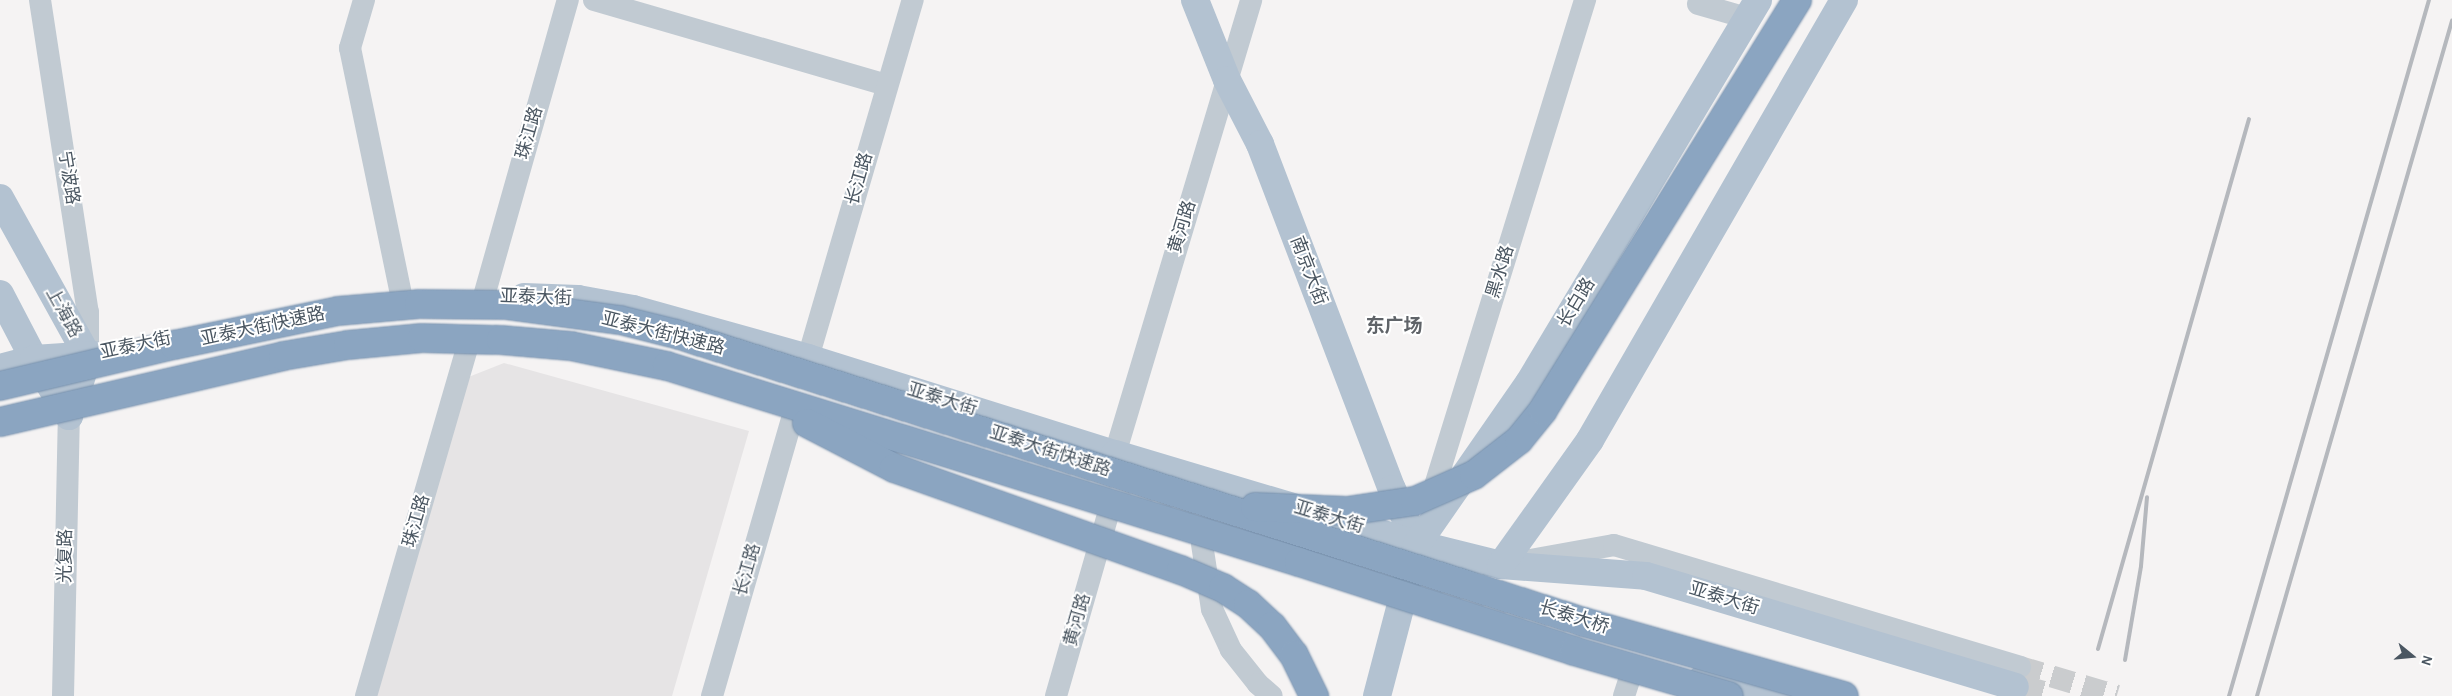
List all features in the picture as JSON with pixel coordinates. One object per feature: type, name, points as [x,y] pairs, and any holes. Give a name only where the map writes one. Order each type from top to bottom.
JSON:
[{"type":"highway","points":[[1217,505],[1347,511],[1415,501],[1474,476],[1519,440],[1543,410],[1797,0]]},
{"type":"highway","name":"亚泰大街快速路","points":[[0,386],[174,345],[338,311],[419,304],[507,305],[620,320],[676,334],[1306,534]]},
{"type":"highway","name":"亚泰大街快速路","points":[[0,422],[283,356],[348,345],[422,338],[501,340],[571,346],[667,366],[1300,562]]},
{"type":"highway","points":[[742,389],[894,468],[1181,570],[1222,588],[1248,604],[1272,626],[1294,656],[1314,696]]},
{"type":"highway","name":"长泰大桥","points":[[1306,534],[1584,622],[1844,696]]},
{"type":"highway","name":"长泰大桥","points":[[1300,562],[1574,651],[1729,696]]},
{"type":"main road","name":"南京大街","points":[[1195,0],[1227,80],[1260,144],[1392,489],[1417,544]]},
{"type":"main road","points":[[1501,565],[1590,440],[1844,0]]},
{"type":"main road","name":"长白路","points":[[1401,606],[1417,544],[1529,383],[1752,9]]},
{"type":"main road","name":"上海路","points":[[0,198],[88,357],[69,416]]},
{"type":"main road","points":[[0,294],[34,359],[69,416]]},
{"type":"main road","name":"亚泰大街","points":[[0,368],[34,359],[88,357],[313,307],[400,295],[578,299],[633,309],[808,358],[1115,454],[1417,544],[1501,565],[1646,576],[2017,677]]},
{"type":"main road","points":[[0,433],[306,357],[420,346],[468,346],[523,349],[610,361],[793,415],[1401,606],[1779,696]]},
{"type":"main road","points":[[1377,696],[1401,606]]},
{"type":"street","name":"宁波路","points":[[40,0],[88,312],[88,357]]},
{"type":"street","points":[[364,0],[350,48],[400,295]]},
{"type":"street","name":"珠江路","points":[[484,296],[568,0]]},
{"type":"street","points":[[594,0],[887,85]]},
{"type":"street","name":"长江路","points":[[808,358],[913,0]]},
{"type":"street","name":"黄河路","points":[[1115,454],[1251,0]]},
{"type":"street","name":"黑水路","points":[[1417,544],[1585,0]]},
{"type":"street","points":[[1698,4],[1752,9]]},
{"type":"street","name":"珠江路","points":[[366,696],[468,346]]},
{"type":"street","name":"长江路","points":[[712,696],[793,415]]},
{"type":"street","name":"光复路","points":[[63,696],[69,416]]},
{"type":"street","name":"黄河路","points":[[1056,696],[1108,515]]},
{"type":"street","points":[[1202,544],[1212,609],[1231,650],[1258,684],[1272,696]]},
{"type":"street","points":[[1401,606],[1627,687],[1692,696]]},
{"type":"shaded area","points":[[504,363],[749,431],[672,696],[371,696],[466,378]]},
{"type":"tunnel","points":[[2020,667],[2117,696]]},
{"type":"tunnel","points":[[2015,687],[2046,696]]},
{"type":"railway","points":[[2229,696],[2429,0]]},
{"type":"railway","points":[[2257,696],[2452,21]]},
{"type":"railway","points":[[2098,649],[2249,119]]},
{"type":"railway","points":[[2125,660],[2141,566],[2147,497]]},
{"type":"district","name":"东广场","points":[[1394,327]]}]
